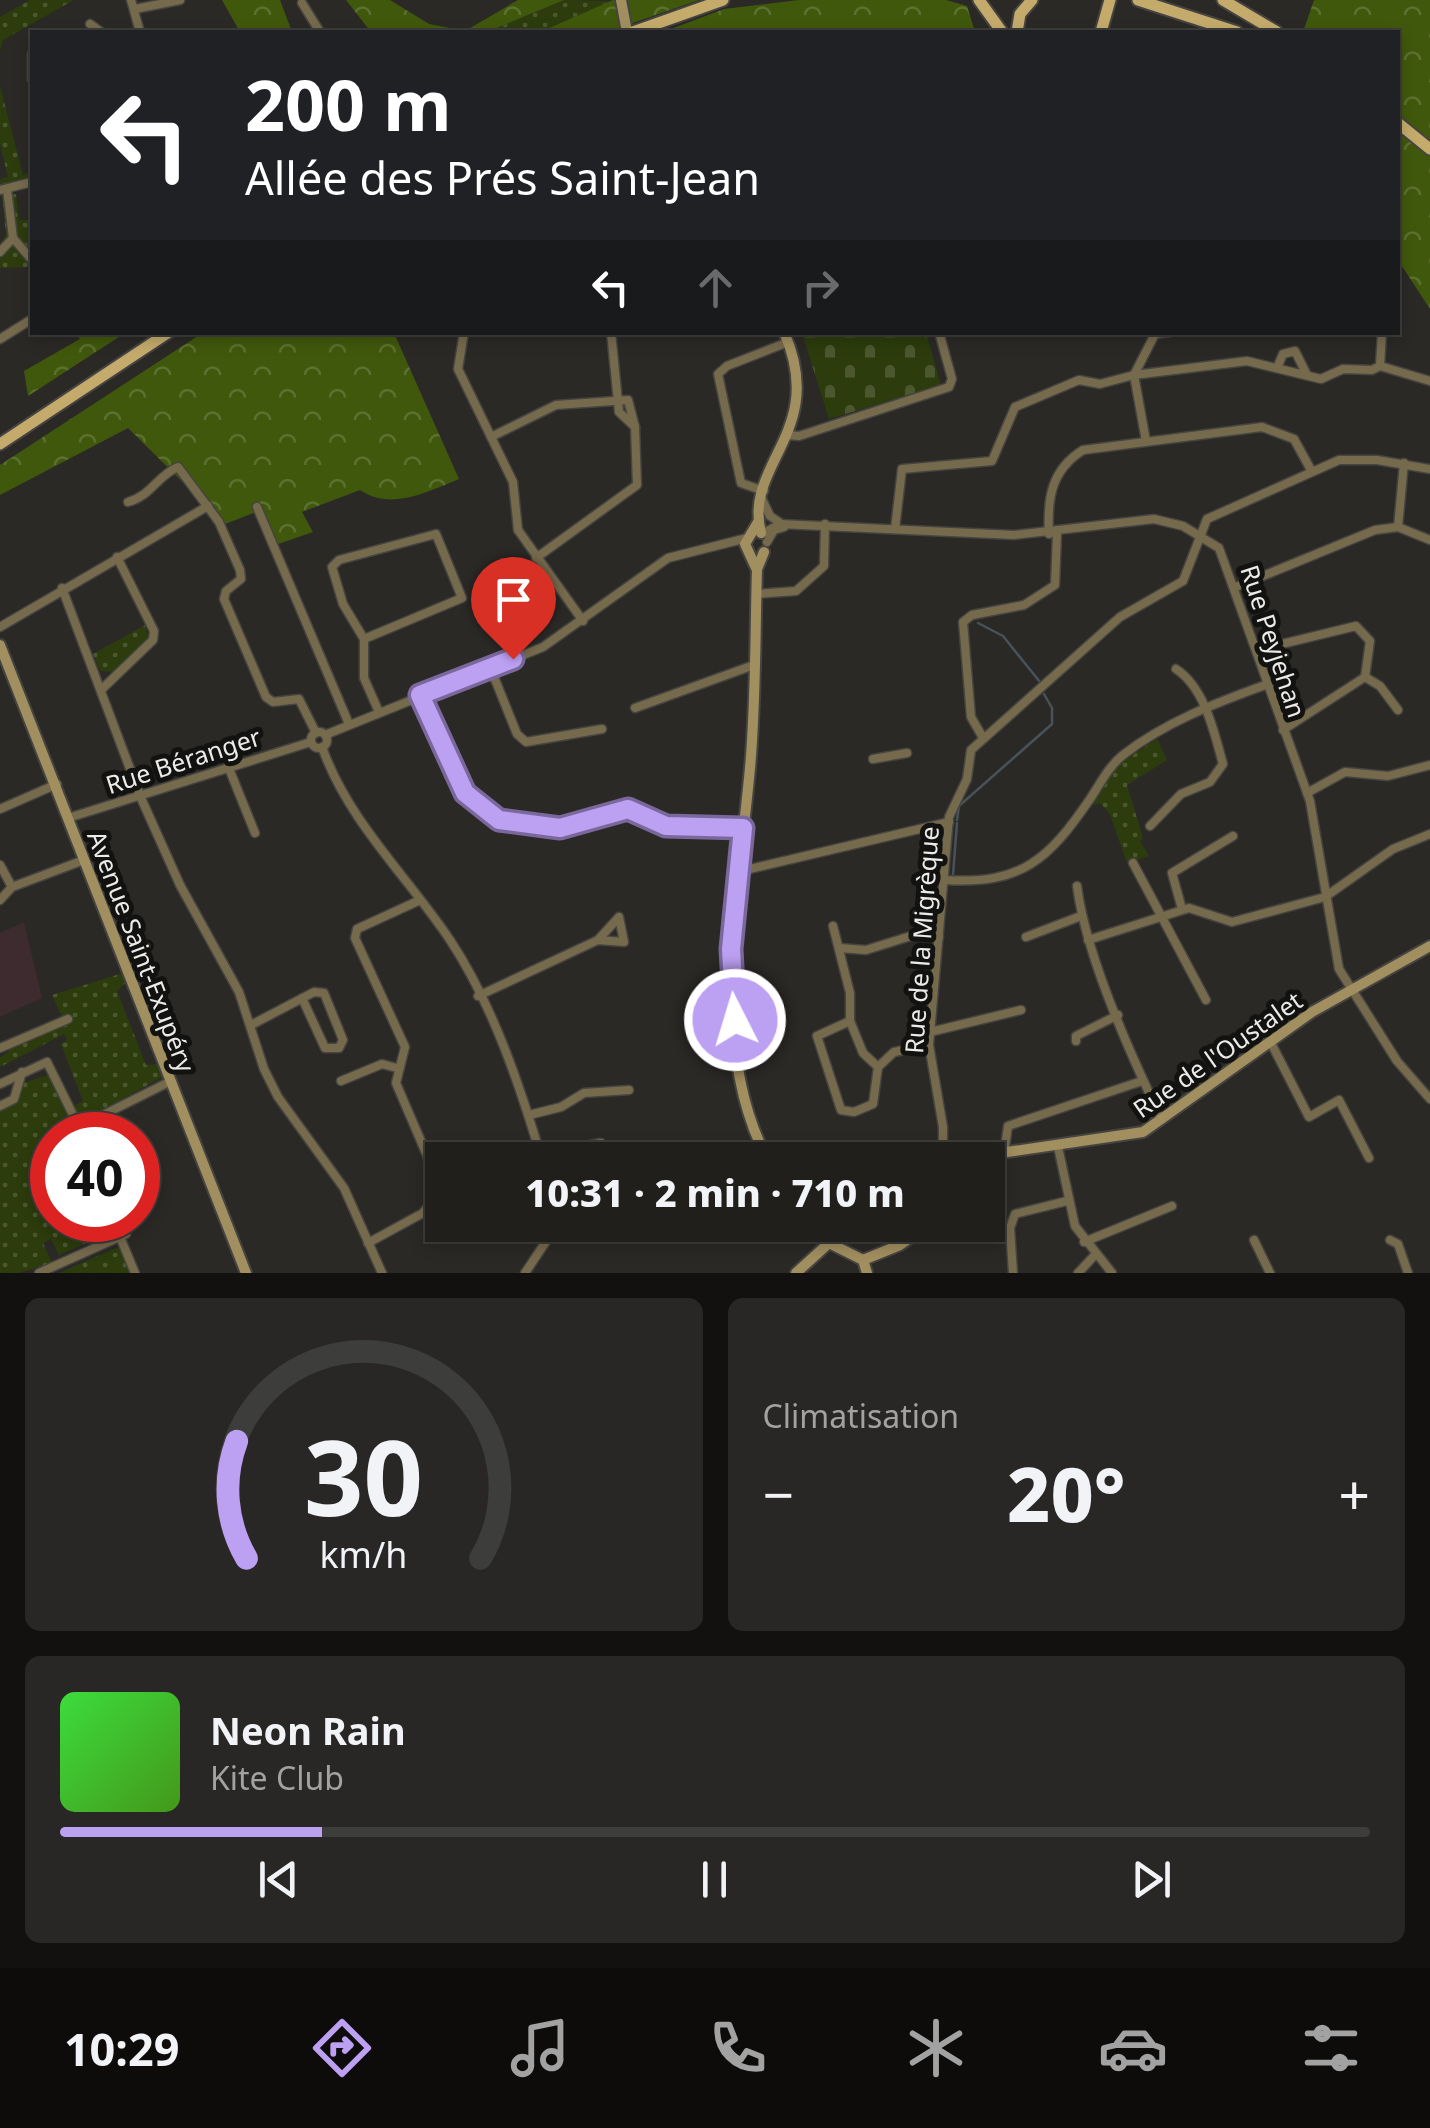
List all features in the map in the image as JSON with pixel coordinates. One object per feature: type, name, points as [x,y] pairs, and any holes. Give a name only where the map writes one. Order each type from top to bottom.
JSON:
[{"type":"main road","points":[[638,30],[723,0]]},
{"type":"main road","points":[[979,0],[1001,30]]},
{"type":"main road","points":[[1017,30],[1020,14],[1032,0]]},
{"type":"main road","points":[[1138,0],[1231,30]]},
{"type":"main road","points":[[1223,0],[1274,30]]},
{"type":"main road","points":[[1400,125],[1430,149]]},
{"type":"main road","points":[[0,442],[164,335]]},
{"type":"street","points":[[139,30],[133,5],[180,0]]},
{"type":"street","points":[[621,0],[635,30]]},
{"type":"street","points":[[302,3],[319,30]]},
{"type":"street","points":[[90,24],[98,30]]},
{"type":"street","points":[[30,183],[4,190],[13,238],[30,258]]},
{"type":"street","points":[[0,252],[13,238]]},
{"type":"street","points":[[0,340],[30,320]]},
{"type":"street","points":[[464,335],[458,369],[513,482],[518,530],[583,621]]},
{"type":"street","points":[[611,335],[620,417],[635,427]]},
{"type":"street","points":[[787,435],[799,436],[948,387],[952,379],[939,335]]},
{"type":"street","points":[[1146,442],[1134,375],[1154,335]]},
{"type":"street","points":[[1380,366],[1382,335]]},
{"type":"street","points":[[756,569],[748,545],[763,495],[798,408],[799,388],[786,337],[718,374],[741,483],[763,495],[774,519],[794,524],[1053,534],[1154,519],[1175,522],[1198,534]]},
{"type":"street","points":[[1276,368],[1284,354],[1295,351],[1306,375]]},
{"type":"street","points":[[895,529],[902,469],[986,464],[996,457],[1015,408],[1078,380],[1100,384],[1134,375],[1247,361],[1321,379],[1343,369],[1372,370],[1380,366],[1430,381]]},
{"type":"street","points":[[491,437],[556,404],[618,400],[632,403],[637,485],[536,558]]},
{"type":"street","points":[[1311,470],[1294,439],[1279,430],[1262,428],[1083,450],[1068,459],[1048,496],[1054,586],[1024,606],[976,614],[963,622],[971,717],[982,736],[1059,674],[1120,617],[1183,582],[1198,534],[1207,519],[1311,470],[1348,458],[1430,469]]},
{"type":"street","points":[[1398,527],[1404,463]]},
{"type":"street","points":[[128,502],[152,490],[166,472],[178,468],[208,506],[240,570],[240,579],[226,591],[224,600],[266,697],[277,702],[299,699],[362,820],[418,902],[454,945],[520,1086],[537,1142]]},
{"type":"street","points":[[0,627],[208,506]]},
{"type":"street","points":[[257,507],[348,724]]},
{"type":"street","points":[[758,520],[763,540],[756,569],[754,665],[731,962],[747,1101],[762,1142]]},
{"type":"street","points":[[748,545],[794,524]]},
{"type":"street","points":[[756,594],[796,591],[824,566],[825,524]]},
{"type":"street","points":[[1236,587],[1375,530],[1398,527],[1430,540]]},
{"type":"street","points":[[364,639],[462,598],[436,534],[339,560],[332,567],[343,604],[364,639],[364,678],[378,712]]},
{"type":"street","name":"Rue Peyjehan","points":[[1198,534],[1221,550],[1307,792],[1339,969],[1397,1061],[1430,1099]]},
{"type":"street","points":[[748,545],[763,540]]},
{"type":"street","name":"Rue Béranger","points":[[68,818],[317,737],[543,647],[668,558],[715,546],[748,545]]},
{"type":"street","points":[[102,689],[153,640],[154,631],[117,558]]},
{"type":"street","points":[[62,588],[140,794],[180,885],[239,992],[278,1098],[344,1188],[382,1273]]},
{"type":"street","points":[[1257,650],[1356,626],[1370,640],[1365,678]]},
{"type":"street","name":"Avenue Saint-Exupéry","points":[[0,645],[246,1273]]},
{"type":"street","points":[[635,708],[754,665]]},
{"type":"street","points":[[490,667],[517,734],[526,742],[602,729]]},
{"type":"street","points":[[1150,826],[1182,794],[1210,782],[1222,767],[1212,720],[1190,680],[1176,669]]},
{"type":"street","points":[[1365,678],[1380,686],[1398,710]]},
{"type":"street","points":[[1282,730],[1365,678]]},
{"type":"street","points":[[945,880],[989,879],[1036,863],[1064,836],[1121,756],[1204,707],[1268,684]]},
{"type":"street","points":[[420,695],[465,793],[499,820],[560,828],[628,809],[666,826],[743,828]]},
{"type":"street","name":"Rue de la Migrèque","points":[[943,1142],[928,1044],[949,822],[968,780],[971,750],[982,736]]},
{"type":"street","points":[[873,759],[907,753]]},
{"type":"street","points":[[228,766],[255,833]]},
{"type":"street","points":[[1307,792],[1345,772],[1388,776],[1430,766]]},
{"type":"street","points":[[0,809],[57,784]]},
{"type":"street","points":[[737,872],[949,822]]},
{"type":"street","points":[[1088,940],[1182,909],[1197,908],[1232,922],[1324,897],[1392,848],[1430,834]]},
{"type":"street","points":[[1182,909],[1172,873],[1233,836]]},
{"type":"street","points":[[0,900],[12,888],[84,860]]},
{"type":"street","points":[[1132,863],[1206,1000]]},
{"type":"street","points":[[0,864],[12,888]]},
{"type":"street","points":[[1078,886],[1088,940],[1142,1081],[1162,1120]]},
{"type":"street","points":[[418,902],[356,930],[354,938],[405,1047],[396,1083],[425,1152]]},
{"type":"street","points":[[1026,937],[1081,916]]},
{"type":"street","points":[[833,926],[850,993],[850,1021],[864,1053],[878,1068]]},
{"type":"street","points":[[839,948],[866,950],[914,935],[940,937]]},
{"type":"street","points":[[478,996],[598,940]]},
{"type":"street","name":"Rue de l'Oustalet","points":[[1005,1154],[1136,1135],[1270,1041],[1430,946]]},
{"type":"street","points":[[250,1025],[302,998],[314,992],[324,994],[343,1040],[339,1048],[325,1048],[302,998]]},
{"type":"street","points":[[930,1032],[1021,1010]]},
{"type":"street","points":[[1076,1041],[1076,1036],[1118,1014]]},
{"type":"street","points":[[0,1048],[68,1019]]},
{"type":"street","points":[[850,1021],[817,1036],[841,1110],[854,1112],[873,1104],[878,1068],[894,1052],[928,1044]]},
{"type":"street","points":[[1270,1041],[1308,1117],[1340,1100],[1369,1158]]},
{"type":"street","points":[[0,1084],[47,1062],[72,1112]]},
{"type":"street","points":[[341,1081],[382,1064],[397,1068]]},
{"type":"street","points":[[0,1106],[14,1099],[22,1072]]},
{"type":"street","points":[[116,1112],[172,1081]]},
{"type":"street","points":[[1005,1147],[1008,1126],[1142,1081]]},
{"type":"street","points":[[529,1115],[561,1107],[584,1093],[629,1090]]},
{"type":"street","points":[[1058,1146],[1067,1201],[1084,1242],[1112,1273]]},
{"type":"street","points":[[1013,1273],[1010,1228],[1015,1214],[1067,1201]]},
{"type":"street","points":[[1084,1242],[1172,1206]]},
{"type":"street","points":[[368,1243],[425,1213]]},
{"type":"street","points":[[1254,1240],[1270,1273]]},
{"type":"street","points":[[1390,1240],[1398,1244],[1408,1273]]},
{"type":"street","points":[[40,1273],[107,1242]]},
{"type":"street","points":[[122,1242],[135,1273]]},
{"type":"street","points":[[525,1273],[546,1242]]},
{"type":"street","points":[[863,1260],[904,1242]]},
{"type":"street","points":[[796,1273],[829,1243],[863,1260],[868,1273]]},
{"type":"street","points":[[1078,1273],[1094,1256]]},
{"type":"shaded area","points":[[24,922],[42,998],[0,1017],[0,933]]},
{"type":"green space","points":[[30,0],[74,0],[3,40],[0,51],[0,17]]},
{"type":"green space","points":[[222,0],[280,0],[291,30],[239,30]]},
{"type":"green space","points":[[346,0],[390,0],[429,24],[460,30],[369,30]]},
{"type":"green space","points":[[518,0],[564,0],[492,30],[467,30]]},
{"type":"green space","points":[[564,0],[611,1],[545,30],[492,30]]},
{"type":"green space","points":[[613,0],[699,0],[613,30],[545,30]]},
{"type":"green space","points":[[799,0],[946,0],[967,6],[974,30],[668,30],[724,9]]},
{"type":"green space","points":[[1314,0],[1430,0],[1430,309],[1400,263],[1400,30],[1304,30]]},
{"type":"green space","points":[[0,86],[23,175],[30,173],[30,178],[1,188],[0,179],[8,177],[0,144]]},
{"type":"green space","points":[[16,194],[19,220],[30,220],[30,267],[0,268],[0,243],[6,235],[2,196]]},
{"type":"green space","points":[[77,335],[122,335],[28,396],[24,371],[80,339]]},
{"type":"green space","points":[[199,335],[395,335],[459,479],[397,499],[384,499],[360,490],[302,512],[313,532],[278,544],[261,510],[225,524],[128,428],[0,495],[0,465]]},
{"type":"green space","points":[[803,335],[927,335],[941,385],[829,419]]},
{"type":"green space","points":[[145,625],[148,637],[113,672],[100,671],[93,654]]},
{"type":"green space","points":[[1157,739],[1167,760],[1127,785],[1143,838],[1140,841],[1149,856],[1127,863],[1110,814],[1100,803],[1088,807],[1119,764]]},
{"type":"green space","points":[[123,973],[126,982],[117,991],[146,1065],[161,1064],[166,1075],[98,1112],[77,1112],[74,1106],[83,1101],[61,1044],[67,1040],[64,1034],[0,1067],[0,1057],[9,1052],[7,1047],[65,1023],[52,995]]},
{"type":"green space","points":[[48,1075],[66,1112],[30,1112],[30,1242],[45,1242],[52,1263],[19,1273],[0,1273],[0,1111],[18,1103],[23,1083]]},
{"type":"green space","points":[[52,1242],[89,1242],[59,1255]]},
{"type":"green space","points":[[118,1247],[130,1273],[59,1273]]},
{"type":"waterway","points":[[978,623],[1003,636],[1040,682]]},
{"type":"waterway","points":[[957,820],[959,806],[1052,724],[1052,708],[1044,694]]},
{"type":"waterway","points":[[953,875],[957,823]]},
{"type":"route","points":[[513,659],[420,695],[465,793],[499,820],[560,828],[628,809],[646,813],[666,826],[743,828],[731,949],[735,1020]]}]
